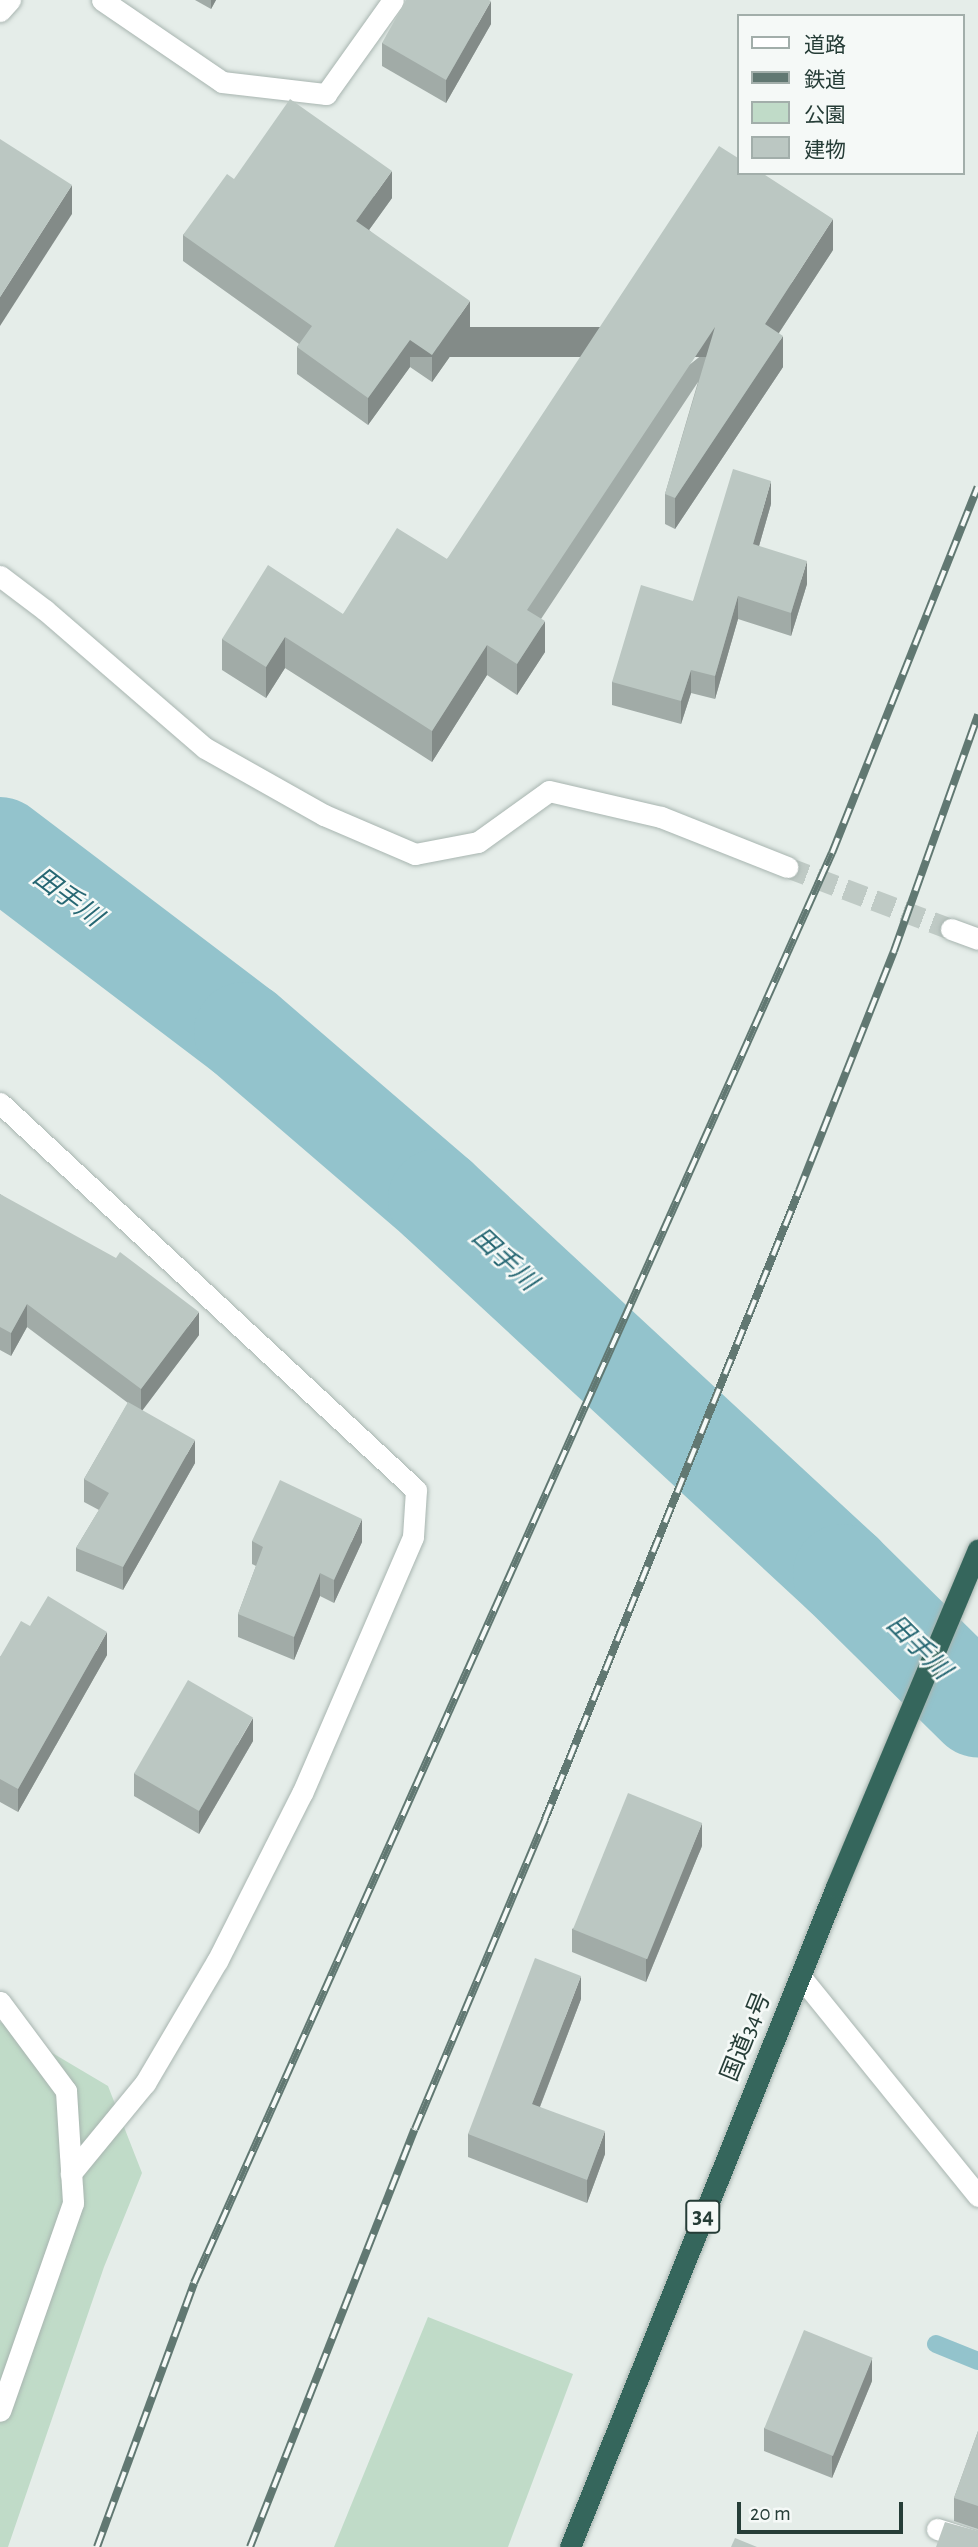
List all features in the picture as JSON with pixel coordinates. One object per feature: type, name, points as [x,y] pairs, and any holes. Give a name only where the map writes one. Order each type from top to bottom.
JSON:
[{"type":"highway","name":"国道34号","points":[[570,2547],[836,1886],[978,1550]]},
{"type":"street","points":[[0,11],[10,0]]},
{"type":"street","points":[[102,0],[222,82],[326,94],[393,0]]},
{"type":"street","points":[[0,576],[45,610],[205,748],[324,815],[415,854],[478,842],[549,790],[661,817],[787,867]]},
{"type":"street","points":[[951,929],[978,939]]},
{"type":"street","points":[[0,1103],[415,1490],[412,1537],[296,1805],[217,1961],[145,2083],[71,2173]]},
{"type":"street","points":[[800,1976],[978,2196]]},
{"type":"street","points":[[0,2002],[66,2091],[73,2203],[0,2411]]},
{"type":"street","points":[[937,2529],[978,2542]]},
{"type":"green space","points":[[0,2022],[108,2086],[142,2173],[104,2267],[8,2547],[0,2547]]},
{"type":"green space","points":[[428,2317],[573,2374],[508,2547],[334,2547]]},
{"type":"building","points":[[406,0],[491,1],[446,80],[382,43]]},
{"type":"building","points":[[290,99],[392,171],[356,221],[470,301],[432,355],[410,340],[368,398],[297,347],[312,326],[183,235],[227,174],[234,179]]},
{"type":"building","points":[[0,139],[72,185],[0,297]]},
{"type":"building","points":[[719,146],[736,157],[736,175],[765,175],[833,219],[765,324],[783,336],[675,498],[665,494],[715,327],[527,610],[545,621],[517,664],[487,645],[432,731],[285,637],[266,667],[222,639],[268,565],[343,614],[397,528],[447,559]]},
{"type":"building","points":[[733,469],[771,481],[753,544],[807,561],[791,613],[738,596],[715,676],[691,670],[681,701],[612,682],[641,585],[693,601]]},
{"type":"building","points":[[0,1194],[116,1258],[120,1252],[199,1312],[141,1389],[27,1304],[11,1333],[0,1327]]},
{"type":"building","points":[[128,1402],[195,1440],[123,1567],[76,1548],[109,1493],[84,1479]]},
{"type":"building","points":[[280,1480],[362,1519],[334,1580],[320,1573],[294,1637],[238,1614],[263,1547],[252,1541]]},
{"type":"building","points":[[48,1596],[107,1632],[18,1789],[0,1779],[0,1657],[21,1621],[30,1626]]},
{"type":"building","points":[[188,1680],[253,1718],[199,1811],[134,1774]]},
{"type":"building","points":[[628,1793],[702,1823],[647,1959],[573,1929]]},
{"type":"building","points":[[535,1958],[581,1976],[532,2104],[605,2131],[587,2180],[468,2134]]},
{"type":"building","points":[[804,2330],[873,2358],[833,2456],[764,2428]]},
{"type":"building","points":[[978,2431],[978,2506],[954,2498]]},
{"type":"building","points":[[945,2522],[978,2531],[978,2547],[936,2547]]},
{"type":"building","points":[[735,2538],[757,2547],[731,2547]]},
{"type":"waterway","name":"田手川","points":[[0,847],[244,1032],[438,1199],[843,1574],[978,1707]]},
{"type":"waterway","points":[[936,2344],[978,2361]]},
{"type":"tunnel","points":[[787,867],[951,929]]},
{"type":"railway","points":[[97,2547],[194,2283],[832,853],[978,487]]},
{"type":"railway","points":[[250,2547],[415,2129],[545,1819],[799,1191],[894,951],[978,715]]}]
